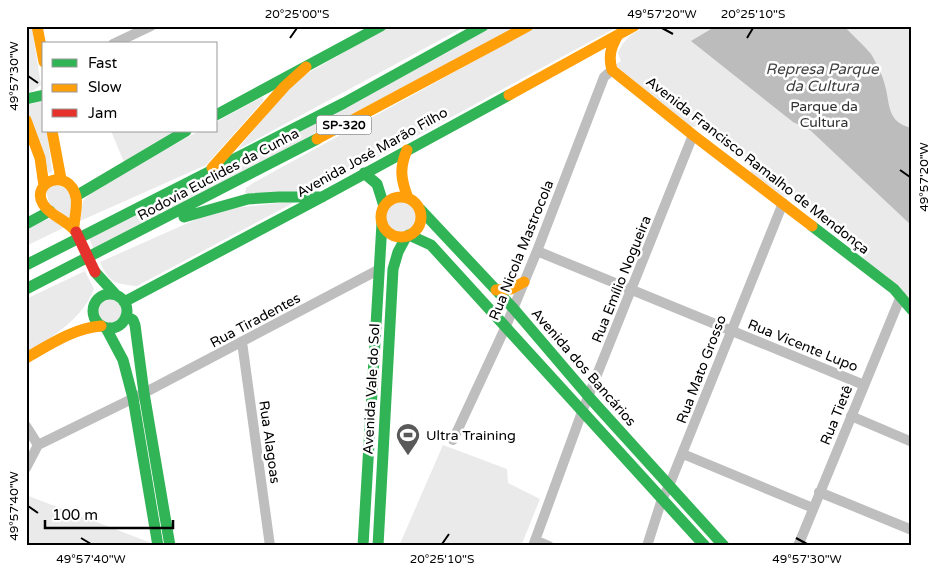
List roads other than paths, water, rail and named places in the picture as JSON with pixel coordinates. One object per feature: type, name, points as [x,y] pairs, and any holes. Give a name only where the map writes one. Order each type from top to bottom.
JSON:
[{"type":"main road","points":[[37,26],[42,52]]},
{"type":"main road","points":[[218,114],[381,26]]},
{"type":"main road","name":"Rodovia Euclides da Cunha","points":[[26,265],[344,103],[483,26]]},
{"type":"main road","name":"Rodovia Euclides da Cunha","points":[[26,289],[424,84],[528,26]]},
{"type":"main road","name":"Avenida José Marão Filho","points":[[120,299],[322,197],[634,26]]},
{"type":"main road","points":[[612,70],[609,59],[611,47],[618,35]]},
{"type":"main road","points":[[205,175],[285,86],[306,66]]},
{"type":"main road","name":"Avenida Francisco Ramalho de Mendonça","points":[[612,70],[693,135],[894,289],[912,310]]},
{"type":"main road","points":[[26,99],[42,95]]},
{"type":"main road","points":[[26,120],[40,158],[44,186]]},
{"type":"main road","points":[[52,132],[61,179]]},
{"type":"main road","points":[[76,196],[184,132]]},
{"type":"main road","points":[[407,150],[400,171],[402,185],[408,198]]},
{"type":"main road","points":[[364,173],[377,184],[384,206],[381,217],[382,223],[389,233],[394,236],[408,236],[425,241],[431,245],[705,546]]},
{"type":"main road","points":[[26,358],[86,328],[118,326],[126,316],[127,311],[120,299],[96,274],[75,230],[59,216],[50,212],[40,199],[44,186],[51,180],[61,179],[70,184],[76,196],[75,230]]},
{"type":"main road","points":[[159,222],[200,214],[236,201],[253,198],[322,197]]},
{"type":"main road","points":[[384,206],[392,199],[403,197],[413,200],[420,209],[421,221],[415,232],[408,236]]},
{"type":"main road","name":"Avenida dos Bancários","points":[[420,209],[513,308],[589,397],[724,546]]},
{"type":"main road","points":[[26,224],[50,212]]},
{"type":"main road","name":"Avenida Vale do Sol","points":[[363,546],[382,223]]},
{"type":"main road","name":"Avenida Vale do Sol","points":[[378,546],[393,269],[398,252],[408,236]]},
{"type":"main road","points":[[378,270],[393,269]]},
{"type":"main road","points":[[96,274],[93,314],[95,319],[104,327],[124,360],[139,395]]},
{"type":"main road","points":[[496,290],[511,289],[524,282]]},
{"type":"main road","points":[[94,305],[101,297],[111,294],[120,299]]},
{"type":"main road","points":[[126,316],[135,325],[139,395],[156,494],[170,546]]},
{"type":"main road","points":[[373,355],[388,356]]},
{"type":"main road","points":[[370,411],[385,412]]},
{"type":"main road","points":[[156,494],[158,546]]},
{"type":"street","points":[[117,42],[151,26]]},
{"type":"street","name":"Rua Nicola Mastrocola","points":[[453,440],[506,326],[604,77],[612,70]]},
{"type":"street","name":"Rua Emílio Nogueira","points":[[534,543],[582,412],[693,135]]},
{"type":"street","name":"Rua Mato Grosso","points":[[647,546],[662,499],[670,486],[731,330],[784,203]]},
{"type":"street","name":"Rua Vicente Lupo","points":[[537,251],[864,385]]},
{"type":"street","name":"Rua Tiradentes","points":[[38,445],[242,342],[378,270]]},
{"type":"street","name":"Rua Tietê","points":[[798,546],[901,296]]},
{"type":"street","name":"Rua Alagoas","points":[[242,342],[270,546]]},
{"type":"street","points":[[851,416],[912,442]]},
{"type":"street","points":[[26,426],[38,445],[26,468]]},
{"type":"street","points":[[682,454],[813,508]]},
{"type":"street","points":[[819,492],[912,530]]},
{"type":"street","points":[[534,543],[549,546]]},
{"type":"water","name":"Represa Parque da Cultura","points":[[716,26],[844,26],[861,43],[871,54],[880,72],[893,116],[903,125],[912,128],[912,226],[810,130],[793,122],[691,41]]},
{"type":"place","name":"Ultra Training","points":[[408,456]]},
{"type":"park label","name":"Parque da Cultura","points":[[824,114]]}]
